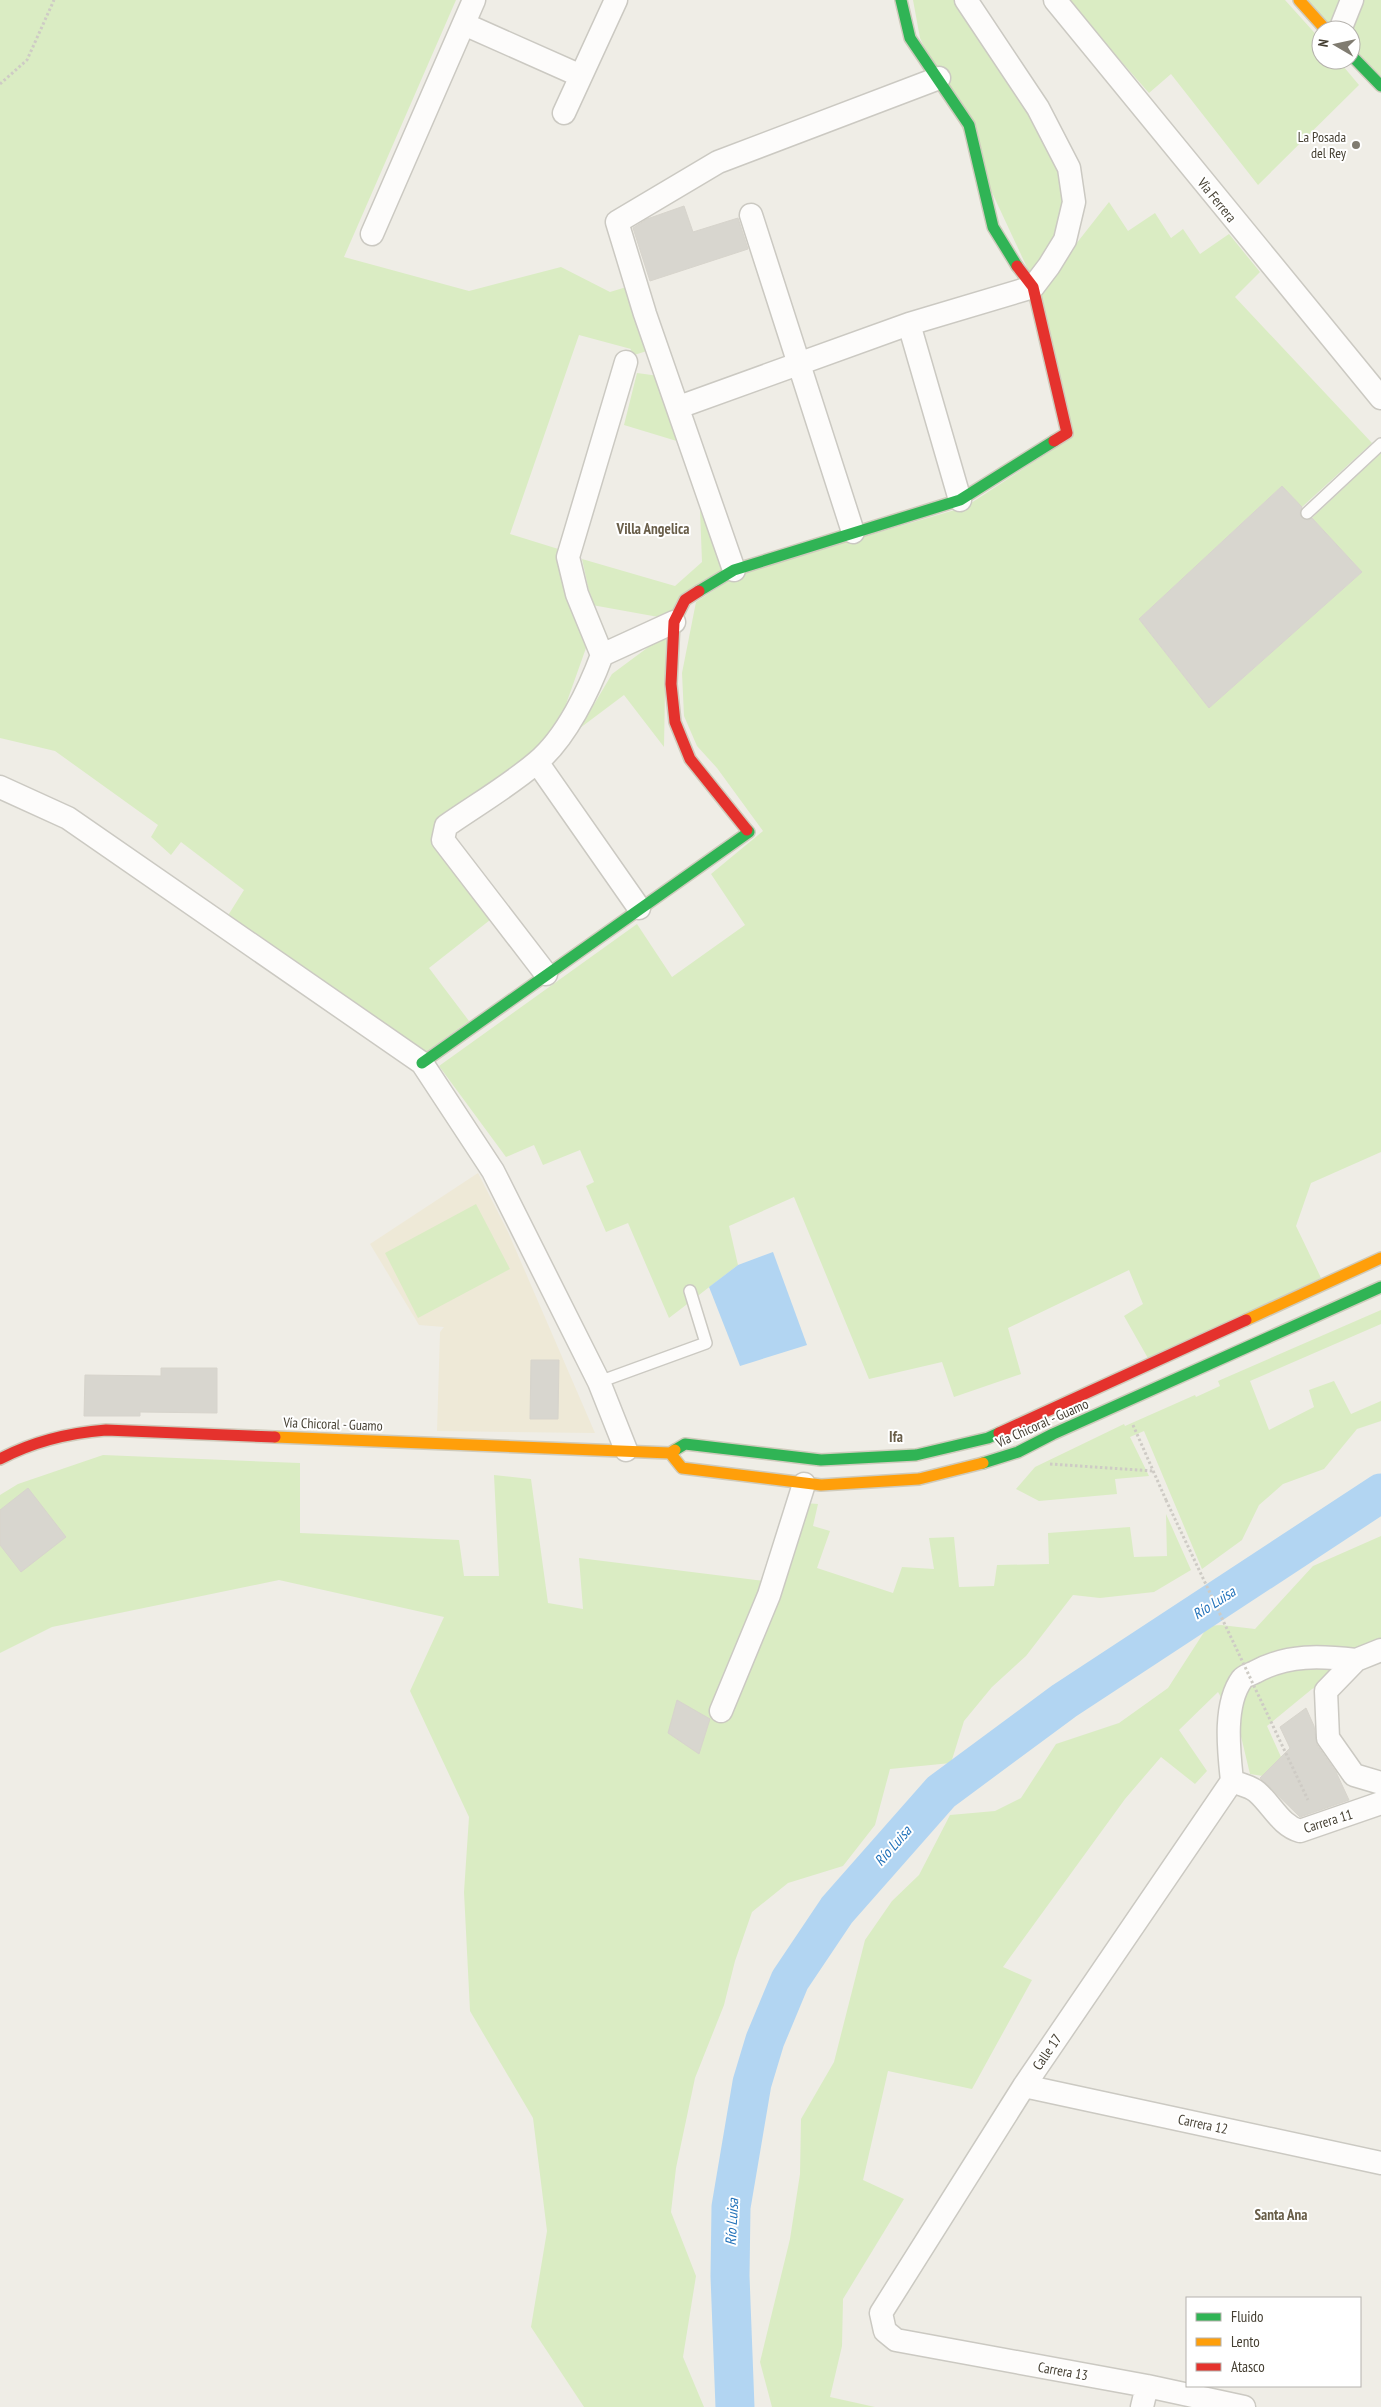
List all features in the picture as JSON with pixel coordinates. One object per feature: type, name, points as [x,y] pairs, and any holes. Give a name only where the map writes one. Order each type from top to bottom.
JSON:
[{"type":"street","points":[[372,234],[474,0]]},
{"type":"street","points":[[564,114],[616,0]]},
{"type":"street","points":[[422,1063],[749,832],[690,758],[676,722],[671,684],[674,622],[685,600],[734,570],[960,500],[1067,433],[1033,287],[1015,264],[993,227],[969,125],[939,78],[910,38],[901,0]]},
{"type":"street","points":[[679,407],[909,324],[1033,287],[1050,266],[1065,240],[1074,202],[1069,168],[1038,108],[966,0]]},
{"type":"street","name":"Vía Ferrera","points":[[1055,0],[1381,398]]},
{"type":"street","points":[[1299,0],[1317,20]]},
{"type":"street","points":[[1344,20],[1352,0]]},
{"type":"street","points":[[464,24],[581,76]]},
{"type":"street","points":[[1361,65],[1381,86]]},
{"type":"street","points":[[734,570],[679,407],[645,314],[617,222],[718,162],[939,78]]},
{"type":"street","points":[[751,215],[853,532]]},
{"type":"street","points":[[909,324],[960,500]]},
{"type":"street","points":[[546,974],[443,840],[446,826],[537,762],[552,747],[588,692],[602,655],[577,594],[568,558],[626,362]]},
{"type":"street","points":[[602,655],[674,622]]},
{"type":"street","points":[[537,762],[640,908]]},
{"type":"street","points":[[0,787],[68,818],[422,1063],[494,1171],[599,1382],[626,1450]]},
{"type":"street","name":"Vía Chicoral - Guamo","points":[[670,1453],[682,1468],[919,1479],[997,1460],[1123,1403],[1195,1356],[1381,1258]]},
{"type":"street","name":"Vía Chicoral - Guamo","points":[[0,1458],[29,1443],[68,1433],[106,1430],[670,1453],[686,1444],[818,1475],[916,1456],[988,1438],[1044,1412],[1381,1288]]},
{"type":"street","points":[[1044,1412],[1053,1434]]},
{"type":"street","points":[[721,1711],[818,1475]]},
{"type":"street","points":[[1381,1650],[1356,1660],[1326,1691],[1328,1738],[1354,1775],[1381,1783]]},
{"type":"street","points":[[1232,1781],[1228,1743],[1233,1700],[1242,1678],[1271,1663],[1318,1656],[1356,1660]]},
{"type":"street","name":"Carrera 11","points":[[1232,1781],[1250,1787],[1257,1792],[1290,1828],[1300,1831],[1381,1803]]},
{"type":"street","name":"Calle 17","points":[[885,2331],[881,2314],[1024,2086],[1232,1781]]},
{"type":"street","name":"Carrera 12","points":[[1024,2086],[1381,2163]]},
{"type":"street","name":"Carrera 13","points":[[885,2331],[896,2340],[1144,2396],[1244,2407]]},
{"type":"lane","points":[[1307,513],[1381,444]]},
{"type":"lane","points":[[599,1382],[706,1344],[690,1291]]},
{"type":"path","points":[[0,84],[28,60],[54,0]]},
{"type":"path","points":[[1123,1403],[1166,1500],[1308,1800]]},
{"type":"path","points":[[1046,1463],[1153,1471]]},
{"type":"shaded area","points":[[478,1173],[508,1232],[595,1433],[437,1431],[440,1332],[444,1327],[419,1325],[370,1244]]},
{"type":"green space","points":[[0,0],[456,0],[344,257],[469,291],[561,267],[610,292],[633,285],[653,349],[628,357],[631,349],[579,335],[510,534],[568,552],[565,582],[586,648],[554,738],[435,843],[490,920],[429,968],[469,1021],[423,1054],[227,917],[244,890],[181,842],[171,855],[151,837],[158,825],[55,751],[0,738]]},
{"type":"green space","points":[[913,0],[955,0],[968,23],[1031,110],[1044,132],[1055,157],[1064,201],[1063,215],[1056,233],[1031,276],[920,38]]},
{"type":"green space","points":[[1067,0],[1285,0],[1311,29],[1311,70],[1346,70],[1359,85],[1258,185],[1171,74],[1149,93]]},
{"type":"green space","points":[[1305,0],[1346,0],[1339,20],[1325,20]]},
{"type":"green space","points":[[1361,0],[1381,0],[1381,76],[1361,56],[1361,20],[1354,20]]},
{"type":"green space","points":[[1109,202],[1128,231],[1155,213],[1171,238],[1183,229],[1200,254],[1229,234],[1260,272],[1235,297],[1372,443],[1302,507],[1282,486],[1139,619],[1209,708],[1362,572],[1312,518],[1381,453],[1381,1152],[1311,1183],[1296,1226],[1321,1278],[1149,1360],[1124,1316],[1143,1304],[1129,1270],[1008,1328],[1021,1374],[954,1397],[942,1362],[869,1379],[794,1197],[729,1226],[738,1265],[669,1318],[628,1223],[606,1232],[586,1186],[594,1182],[580,1150],[543,1165],[534,1145],[506,1157],[439,1066],[637,924],[672,977],[745,925],[711,874],[763,831],[717,768],[697,746],[684,716],[682,673],[696,602],[740,573],[965,507],[1073,436],[1039,291]]},
{"type":"green space","points":[[637,373],[659,376],[680,442],[624,425]]},
{"type":"green space","points":[[700,510],[723,568],[664,618],[592,605],[582,559],[675,586],[702,562]]},
{"type":"green space","points":[[666,634],[664,747],[624,695],[580,728],[612,674]]},
{"type":"green space","points":[[476,1204],[510,1269],[418,1318],[385,1253]]},
{"type":"green space","points":[[1381,1310],[1381,1324],[1250,1381],[1269,1430],[1314,1407],[1309,1390],[1334,1381],[1351,1414],[1381,1401],[1381,1421],[1357,1429],[1324,1469],[1283,1484],[1259,1505],[1242,1540],[1202,1569],[1144,1431],[1130,1437],[1149,1476],[1115,1479],[1117,1494],[1039,1501],[1016,1489],[1035,1467],[1124,1424],[1125,1426],[1195,1395],[1196,1397],[1220,1386],[1218,1381]]},
{"type":"green space","points":[[103,1455],[300,1463],[300,1533],[459,1540],[464,1576],[499,1576],[494,1475],[531,1479],[548,1603],[583,1609],[579,1558],[772,1582],[792,1502],[818,1504],[813,1526],[830,1531],[817,1568],[893,1593],[902,1567],[934,1569],[929,1538],[954,1537],[959,1587],[994,1586],[997,1565],[1049,1564],[1048,1533],[1130,1527],[1134,1557],[1167,1556],[1166,1514],[1191,1570],[1154,1592],[1100,1598],[1073,1595],[1026,1656],[992,1687],[964,1721],[951,1763],[890,1769],[875,1825],[843,1866],[788,1883],[752,1912],[735,1961],[724,2005],[695,2078],[676,2168],[671,2212],[696,2276],[683,2357],[704,2407],[584,2407],[531,2327],[547,2231],[533,2118],[470,2011],[464,1892],[469,1817],[410,1691],[444,1617],[279,1580],[52,1627],[0,1653],[0,1495],[18,1484]]},
{"type":"green space","points":[[1381,1536],[1381,1658],[1312,1689],[1267,1726],[1281,1757],[1263,1776],[1250,1774],[1239,1728],[1218,1692],[1179,1730],[1207,1771],[1195,1784],[1161,1757],[1125,1799],[1003,1967],[1032,1980],[972,2089],[888,2071],[863,2180],[904,2199],[843,2299],[842,2346],[830,2397],[875,2407],[772,2407],[760,2362],[790,2239],[800,2174],[801,2119],[834,2062],[865,1940],[892,1901],[919,1875],[950,1815],[995,1811],[1021,1798],[1056,1744],[1119,1723],[1168,1688],[1208,1626],[1221,1625],[1255,1629],[1313,1566]]},
{"type":"water","points":[[773,1252],[807,1345],[740,1366],[709,1287],[738,1265]]},
{"type":"building","points":[[684,206],[693,232],[738,218],[748,249],[650,281],[633,228],[647,219]]},
{"type":"building","points":[[1282,486],[1302,507],[1300,514],[1302,518],[1308,520],[1312,518],[1362,572],[1209,708],[1139,619]]},
{"type":"building","points":[[531,1360],[559,1360],[558,1419],[530,1419]]},
{"type":"building","points":[[161,1368],[217,1368],[217,1413],[140,1412],[140,1416],[84,1416],[85,1375],[161,1376]]},
{"type":"building","points":[[28,1488],[66,1537],[21,1572],[0,1545],[0,1510]]},
{"type":"building","points":[[677,1700],[710,1719],[699,1754],[668,1733]]},
{"type":"building","points":[[1306,1708],[1314,1726],[1317,1745],[1336,1772],[1349,1800],[1300,1817],[1260,1778],[1290,1748],[1280,1727]]},
{"type":"waterway","name":"Río Luisa","points":[[735,2407],[730,2276],[731,2207],[752,2083],[765,2040],[790,1980],[837,1910],[941,1792],[1064,1701],[1381,1493]]},
{"type":"traffic: fast","points":[[901,0],[910,38],[969,125],[993,227],[1017,266]]},
{"type":"traffic: fast","points":[[1361,65],[1381,86]]},
{"type":"traffic: fast","points":[[699,591],[734,570],[960,500],[1054,441]]},
{"type":"traffic: fast","points":[[422,1063],[749,832],[747,830]]},
{"type":"traffic: fast","points":[[983,1463],[1018,1452],[1053,1434],[1381,1287]]},
{"type":"traffic: fast","points":[[675,1450],[685,1444],[821,1460],[916,1455],[988,1438],[999,1433]]},
{"type":"traffic: slow","points":[[1299,0],[1317,20]]},
{"type":"traffic: slow","points":[[1246,1320],[1381,1258]]},
{"type":"traffic: slow","points":[[275,1437],[670,1453],[675,1450]]},
{"type":"traffic: slow","points":[[670,1453],[682,1468],[821,1485],[919,1479],[983,1463]]},
{"type":"traffic: jam","points":[[1017,266],[1033,287],[1067,433],[1054,441]]},
{"type":"traffic: jam","points":[[699,591],[685,600],[674,622],[671,684],[675,722],[690,759],[747,830]]},
{"type":"traffic: jam","points":[[999,1433],[1246,1320]]},
{"type":"traffic: jam","points":[[0,1459],[25,1447],[51,1439],[78,1433],[106,1430],[275,1437]]},
{"type":"place","name":"La Posada del Rey","points":[[1356,145]]},
{"type":"district","name":"Villa Angelica","points":[[653,529]]},
{"type":"district","name":"Ifa","points":[[896,1437]]},
{"type":"district","name":"Santa Ana","points":[[1281,2215]]}]
